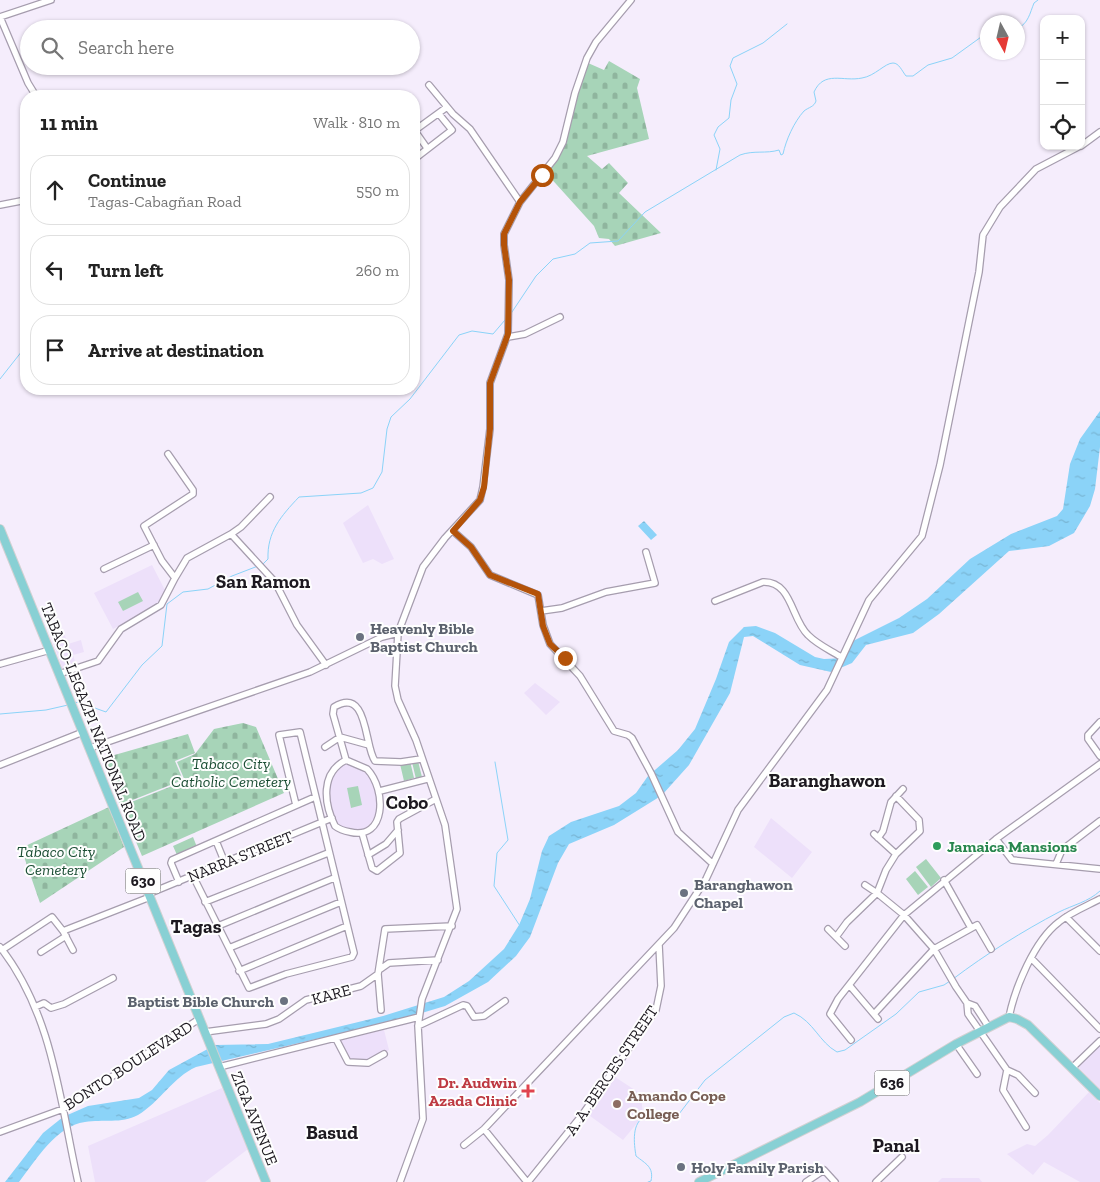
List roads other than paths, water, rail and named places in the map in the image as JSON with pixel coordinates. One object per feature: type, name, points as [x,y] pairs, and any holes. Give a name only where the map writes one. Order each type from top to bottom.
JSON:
[{"type":"main road","name":"TABACO-LEGAZPI NATIONAL ROAD","points":[[0,528],[219,1066]]},
{"type":"main road","name":"636","points":[[699,1182],[860,1102],[956,1044],[1008,1017]]},
{"type":"main road","points":[[1008,1017],[1017,1019],[1028,1026],[1100,1096]]},
{"type":"main road","name":"ZIGA AVENUE","points":[[219,1066],[266,1182]]},
{"type":"street","points":[[20,64],[0,17],[51,0]]},
{"type":"street","points":[[401,1182],[423,1118],[418,1026],[422,999],[452,926],[457,909],[457,895],[445,825],[398,700],[395,686],[398,634],[421,572],[445,538],[480,500],[484,487],[490,429],[490,383],[508,337],[509,280],[504,234],[520,202],[555,158],[563,142],[575,93],[587,58],[596,42],[631,0]]},
{"type":"street","points":[[25,75],[32,90]]},
{"type":"street","points":[[429,85],[447,108],[470,128],[520,202]]},
{"type":"street","points":[[420,127],[447,108]]},
{"type":"street","points":[[420,154],[452,130],[439,114]]},
{"type":"street","points":[[1085,143],[1100,132]]},
{"type":"street","points":[[420,139],[427,148]]},
{"type":"street","points":[[464,1145],[484,1129],[659,945],[698,892],[738,810],[819,702],[869,600],[922,536],[927,524],[979,272],[983,235],[1000,207],[1036,169],[1073,150]]},
{"type":"street","points":[[0,205],[20,201]]},
{"type":"street","points":[[508,337],[525,334],[560,317]]},
{"type":"street","points":[[168,454],[193,490],[193,494],[144,526],[166,568],[175,578]]},
{"type":"street","points":[[59,674],[102,658],[121,629],[161,605],[187,558],[241,527],[270,497]]},
{"type":"street","points":[[453,531],[471,547],[490,575],[538,594],[545,631],[552,647],[580,676],[614,731],[628,735],[633,740],[678,832],[713,864]]},
{"type":"street","points":[[230,534],[279,588],[297,625],[326,665]]},
{"type":"street","points":[[104,569],[154,545]]},
{"type":"street","points":[[541,612],[562,608],[606,592],[655,583],[646,552]]},
{"type":"street","points":[[715,601],[763,582],[771,582],[785,591],[798,624],[808,635],[840,659]]},
{"type":"street","points":[[90,748],[288,680],[326,665],[382,637],[398,634]]},
{"type":"street","points":[[0,664],[50,650]]},
{"type":"street","points":[[346,760],[333,710],[338,705],[352,704],[362,713],[374,761]]},
{"type":"street","points":[[1100,722],[1088,735],[1088,739],[1100,756]]},
{"type":"street","points":[[0,765],[83,732]]},
{"type":"street","points":[[193,876],[247,987],[251,988],[286,974],[352,957],[354,953],[334,878],[300,732],[280,735],[296,805]]},
{"type":"street","points":[[325,747],[340,737],[369,745]]},
{"type":"street","points":[[367,768],[374,761],[401,762],[421,759]]},
{"type":"street","points":[[346,760],[353,761],[367,768],[380,791],[382,804],[379,816],[362,833],[339,829],[332,818],[326,784],[333,770],[346,760]]},
{"type":"street","points":[[851,1040],[830,1014],[838,999],[904,915],[944,880],[1100,764]]},
{"type":"street","points":[[380,791],[427,779]]},
{"type":"street","points":[[896,854],[876,836],[883,832],[891,802],[903,789]]},
{"type":"street","points":[[836,937],[847,922],[876,893],[886,870],[896,854],[920,831],[919,820],[896,796]]},
{"type":"street","points":[[179,882],[170,861],[216,841],[218,838],[315,797]]},
{"type":"street","points":[[362,833],[374,871],[397,857],[401,849],[398,830],[399,819],[434,800]]},
{"type":"street","name":"NARRA STREET","points":[[41,952],[65,934],[179,882],[332,818]]},
{"type":"street","points":[[1056,864],[1062,850],[1100,821]]},
{"type":"street","points":[[368,855],[386,844],[398,830]]},
{"type":"street","points":[[996,840],[1012,860],[1100,869]]},
{"type":"street","points":[[216,841],[225,863]]},
{"type":"street","points":[[205,902],[328,853]]},
{"type":"street","points":[[218,926],[334,878]]},
{"type":"street","points":[[944,880],[971,928]]},
{"type":"street","points":[[865,885],[904,915],[934,949],[967,1003],[974,1006],[988,1026]]},
{"type":"street","points":[[1008,1017],[1011,1003],[1031,958],[1049,932],[1066,917],[1100,899]]},
{"type":"street","points":[[229,948],[341,902]]},
{"type":"street","points":[[72,950],[65,934],[52,917],[1,949],[31,996],[47,1042],[64,1111],[78,1182]]},
{"type":"street","points":[[1066,917],[1100,951]]},
{"type":"street","points":[[850,986],[876,1016],[934,949],[977,925],[991,949]]},
{"type":"street","points":[[239,971],[347,926]]},
{"type":"street","points":[[381,1010],[378,972],[382,936],[385,929],[452,926]]},
{"type":"street","points":[[828,929],[845,946]]},
{"type":"street","name":"A. A. BERCES STREET","points":[[527,1182],[582,1115],[656,1010],[661,986],[659,945]]},
{"type":"street","points":[[1031,958],[1100,1029]]},
{"type":"street","name":"KARE","points":[[204,1032],[266,1024],[279,1019],[306,1000],[361,986],[388,963],[438,960]]},
{"type":"street","points":[[35,1007],[44,1003],[51,1008],[64,1004],[113,978]]},
{"type":"street","points":[[418,1026],[463,1005],[467,1006],[474,1017],[484,1016],[505,1001]]},
{"type":"street","points":[[967,1003],[966,1010],[1007,1070],[1018,1074],[1036,1093]]},
{"type":"street","points":[[219,1066],[336,1039],[419,1016]]},
{"type":"street","name":"BONTO BOULEVARD","points":[[0,1132],[64,1111],[199,1019]]},
{"type":"street","points":[[336,1039],[348,1062],[368,1063],[384,1054]]},
{"type":"street","points":[[1072,1068],[1100,1041]]},
{"type":"street","points":[[956,1044],[977,1074]]},
{"type":"street","points":[[1007,1070],[1004,1090],[1026,1127]]},
{"type":"street","points":[[484,1129],[527,1182]]},
{"type":"street","points":[[876,1182],[902,1157]]},
{"type":"street","points":[[806,1182],[824,1170],[835,1182]]},
{"type":"water","points":[[1100,411],[1100,447],[1095,489],[1090,506],[1074,533],[1049,546],[1009,551],[939,614],[913,633],[866,645],[852,663],[831,672],[800,665],[753,636],[744,637],[730,693],[689,765],[663,794],[656,799],[614,825],[569,844],[558,863],[530,937],[516,956],[488,982],[445,1006],[402,1019],[196,1067],[173,1083],[146,1110],[132,1118],[85,1122],[65,1130],[47,1145],[19,1182],[5,1182],[43,1133],[63,1117],[88,1106],[139,1098],[152,1090],[169,1070],[215,1045],[268,1044],[383,1016],[444,997],[469,981],[504,949],[519,925],[530,899],[542,851],[549,836],[571,822],[619,806],[636,793],[648,776],[678,750],[695,729],[729,642],[744,627],[756,626],[775,633],[815,657],[824,659],[845,658],[853,641],[899,618],[927,599],[970,559],[1011,534],[1057,516],[1063,509],[1070,464],[1080,439]]},
{"type":"water","points":[[644,521],[657,535],[651,540],[638,526]]},
{"type":"waterway","points":[[1025,22],[1034,3],[1038,0]]},
{"type":"waterway","points":[[716,170],[720,149],[714,135],[718,127],[729,118],[731,100],[737,84],[730,66],[733,58],[763,43],[787,24]]},
{"type":"waterway","points":[[510,315],[536,276],[553,259],[575,254],[590,243],[618,241],[645,212],[740,155],[779,150],[781,155],[783,154],[788,137],[800,115],[813,106],[816,101],[814,92],[823,81],[835,78],[855,79],[867,77],[893,63],[899,66],[906,76],[913,76],[928,65],[952,58],[980,38]]},
{"type":"waterway","points":[[420,386],[459,335],[472,331],[493,334],[505,320]]},
{"type":"waterway","points":[[0,379],[20,354]]},
{"type":"waterway","points":[[262,565],[268,559],[268,549],[276,525],[299,497],[361,493],[373,488],[382,472],[387,429],[391,417],[413,395]]},
{"type":"waterway","points":[[75,703],[78,702],[106,712],[142,665],[162,646],[167,604],[183,592],[208,589],[232,576],[258,566]]},
{"type":"waterway","points":[[0,714],[46,710],[68,705]]},
{"type":"waterway","points":[[495,762],[508,840],[497,853],[494,886],[520,926]]},
{"type":"waterway","points":[[953,979],[1018,935],[1100,891]]},
{"type":"waterway","points":[[648,1182],[651,1181],[652,1176],[650,1169],[636,1156],[635,1134],[641,1119],[654,1114],[679,1114],[705,1080],[784,1017],[794,1013],[801,1017],[837,1052],[845,1050],[896,1014],[919,992],[944,985],[950,981]]},
{"type":"place","name":"Heavenly Bible Baptist Church","points":[[360,637]]},
{"type":"place","name":"Jamaica Mansions","points":[[937,846]]},
{"type":"place","name":"Baranghawon Chapel","points":[[684,893]]},
{"type":"place","name":"Baptist Bible Church","points":[[284,1001]]},
{"type":"place","name":"Dr. Audwin Azada Clinic","points":[[528,1091]]},
{"type":"place","name":"Amando Cope College","points":[[617,1104]]},
{"type":"place","name":"Holy Family Parish","points":[[681,1167]]},
{"type":"district","name":"San Ramon","points":[[263,581]]},
{"type":"district","name":"Baranghawon","points":[[827,780]]},
{"type":"district","name":"Cobo","points":[[407,802]]},
{"type":"district","name":"Tagas","points":[[196,926]]},
{"type":"district","name":"Basud","points":[[332,1132]]},
{"type":"district","name":"Panal","points":[[896,1145]]},
{"type":"park label","name":"Tabaco City Catholic Cemetery","points":[[231,772]]},
{"type":"park label","name":"Tabaco City Cemetery","points":[[56,860]]}]
